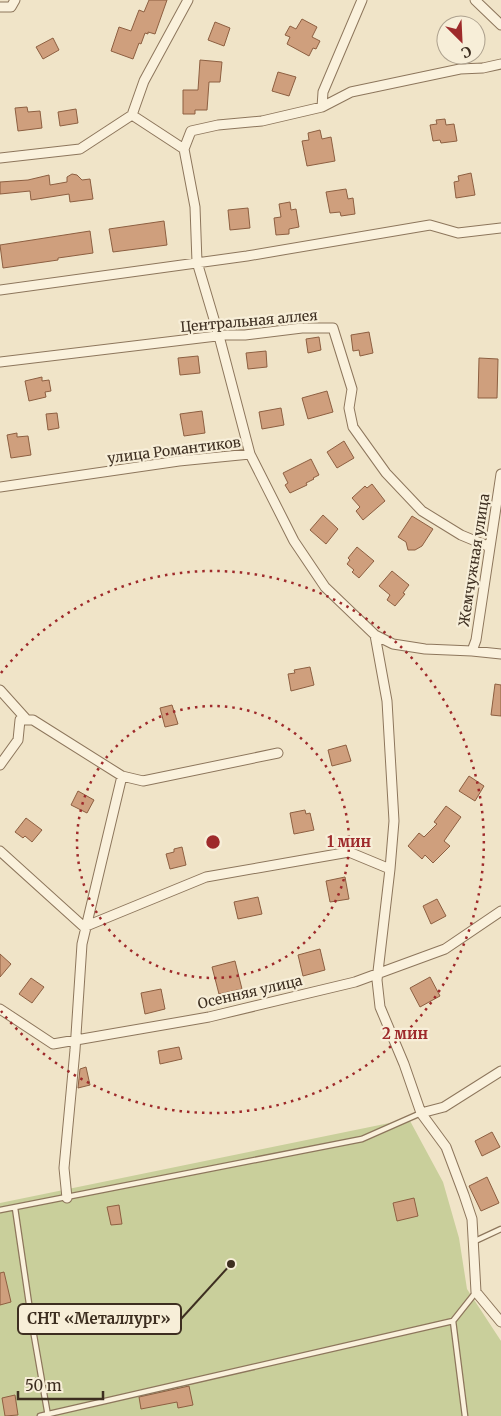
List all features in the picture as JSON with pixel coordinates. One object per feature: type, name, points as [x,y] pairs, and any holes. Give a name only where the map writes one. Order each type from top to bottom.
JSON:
[{"type":"street","points":[[0,7],[11,7],[15,0]]},
{"type":"street","points":[[0,158],[80,149],[132,115],[144,81],[188,0]]},
{"type":"street","points":[[322,106],[323,92],[362,0]]},
{"type":"street","points":[[475,0],[501,25]]},
{"type":"street","points":[[250,454],[219,336],[197,262],[195,207],[184,149],[191,131],[218,125],[262,121],[322,106],[351,92],[460,69],[483,68],[501,64]]},
{"type":"street","points":[[132,115],[184,149]]},
{"type":"street","points":[[0,290],[248,256],[430,225],[458,233],[501,228]]},
{"type":"street","name":"Центральная аллея","points":[[0,362],[219,336],[302,328],[333,328],[352,389],[349,408],[354,427],[386,473],[422,511],[461,534],[490,547]]},
{"type":"street","name":"улица Романтиков","points":[[0,487],[179,461],[250,454],[294,541],[325,587],[375,635]]},
{"type":"street","name":"Жемчужная улица","points":[[472,650],[476,640],[501,474]]},
{"type":"street","points":[[375,635],[393,644],[424,649],[472,650],[501,654]]},
{"type":"street","points":[[375,635],[387,709],[394,821],[377,974],[380,1007],[404,1064],[421,1113],[446,1146],[472,1219],[476,1292],[501,1322]]},
{"type":"street","points":[[0,690],[27,720]]},
{"type":"street","points":[[0,765],[18,740],[20,720],[33,720],[122,776],[143,782],[278,753]]},
{"type":"street","points":[[67,1198],[64,1168],[76,1040],[82,944],[122,776]]},
{"type":"street","points":[[0,851],[84,927],[206,877],[350,852],[390,869]]},
{"type":"street","name":"Осенняя улица","points":[[0,1009],[53,1044],[209,1017],[354,982],[445,950],[501,911]]},
{"type":"street","points":[[421,1113],[444,1107],[501,1071]]},
{"type":"lane","points":[[0,1210],[362,1139],[421,1113]]},
{"type":"lane","points":[[15,1208],[48,1415]]},
{"type":"lane","points":[[472,1242],[501,1229]]},
{"type":"lane","points":[[40,1416],[453,1321],[476,1292]]},
{"type":"lane","points":[[453,1321],[465,1416]]},
{"type":"green space","points":[[409,1119],[443,1182],[459,1238],[467,1289],[501,1341],[501,1416],[0,1416],[0,1203]]},
{"type":"building","points":[[149,0],[167,0],[155,34],[145,33],[133,59],[111,51],[119,27],[131,31],[139,10],[144,12]]},
{"type":"building","points":[[302,19],[317,27],[312,37],[320,41],[316,49],[313,48],[309,56],[287,44],[290,37],[285,35],[290,26],[296,29]]},
{"type":"building","points":[[215,22],[230,28],[224,46],[208,40]]},
{"type":"building","points":[[53,38],[59,50],[43,59],[36,47]]},
{"type":"building","points":[[200,60],[222,62],[220,82],[209,82],[207,110],[195,110],[195,114],[183,114],[183,90],[198,90]]},
{"type":"building","points":[[278,72],[296,77],[289,96],[272,91]]},
{"type":"building","points":[[27,107],[28,112],[40,111],[42,128],[18,131],[15,108]]},
{"type":"building","points":[[76,109],[78,123],[60,126],[58,112]]},
{"type":"building","points":[[445,119],[446,125],[454,124],[457,141],[441,143],[440,140],[433,141],[430,125],[437,124],[436,120]]},
{"type":"building","points":[[320,130],[322,139],[331,137],[335,161],[307,166],[302,141],[309,140],[308,133]]},
{"type":"building","points":[[471,173],[475,195],[456,198],[454,182],[459,181],[458,176]]},
{"type":"building","points":[[72,174],[77,175],[82,180],[90,179],[93,199],[70,202],[69,194],[31,200],[30,191],[0,194],[0,182],[28,180],[49,175],[50,185],[67,182],[67,177]]},
{"type":"building","points":[[346,189],[348,199],[353,198],[355,214],[341,216],[340,212],[330,213],[326,192]]},
{"type":"building","points":[[290,202],[291,210],[296,209],[299,227],[289,229],[289,234],[276,235],[274,218],[281,217],[279,204]]},
{"type":"building","points":[[248,208],[250,228],[230,230],[228,210]]},
{"type":"building","points":[[164,221],[167,245],[113,252],[109,229]]},
{"type":"building","points":[[90,231],[93,253],[3,268],[0,245]]},
{"type":"building","points":[[369,332],[373,353],[360,356],[359,350],[353,351],[351,335]]},
{"type":"building","points":[[319,337],[321,350],[308,353],[306,339]]},
{"type":"building","points":[[266,351],[267,367],[248,369],[246,353]]},
{"type":"building","points":[[198,356],[200,373],[180,375],[178,358]]},
{"type":"building","points":[[479,358],[498,359],[497,398],[478,398]]},
{"type":"building","points":[[42,377],[42,381],[49,380],[51,391],[45,392],[46,397],[29,401],[25,381]]},
{"type":"building","points":[[327,391],[333,412],[308,419],[302,398]]},
{"type":"building","points":[[281,408],[284,425],[262,429],[259,412]]},
{"type":"building","points":[[202,411],[205,433],[184,436],[180,414]]},
{"type":"building","points":[[57,413],[59,428],[48,430],[46,414]]},
{"type":"building","points":[[17,433],[17,437],[28,436],[31,455],[11,458],[7,435]]},
{"type":"building","points":[[344,441],[354,458],[337,468],[327,452]]},
{"type":"building","points":[[311,459],[319,475],[306,483],[307,485],[290,493],[285,485],[288,483],[283,473]]},
{"type":"building","points":[[372,484],[385,501],[363,520],[356,511],[360,507],[352,498],[365,486],[367,488]]},
{"type":"building","points":[[323,515],[338,529],[326,544],[310,530]]},
{"type":"building","points":[[412,516],[433,529],[422,546],[415,550],[408,550],[406,542],[398,537]]},
{"type":"building","points":[[357,547],[374,561],[359,578],[347,564],[350,560],[348,558]]},
{"type":"building","points":[[392,571],[409,585],[403,593],[405,594],[395,606],[387,600],[390,595],[379,586]]},
{"type":"building","points":[[310,667],[314,685],[291,691],[288,674],[295,673],[294,670]]},
{"type":"building","points":[[495,684],[501,685],[501,716],[491,715]]},
{"type":"building","points":[[172,705],[178,724],[165,727],[160,708]]},
{"type":"building","points":[[346,745],[351,761],[332,766],[328,750]]},
{"type":"building","points":[[469,776],[484,786],[475,801],[459,791]]},
{"type":"building","points":[[78,791],[94,800],[87,813],[71,805]]},
{"type":"building","points":[[446,806],[461,817],[444,841],[450,846],[433,863],[425,855],[422,859],[408,846],[419,833],[424,837],[437,824],[434,822]]},
{"type":"building","points":[[305,810],[306,814],[310,813],[314,830],[294,834],[290,813]]},
{"type":"building","points":[[26,818],[42,830],[32,842],[25,836],[23,838],[15,832]]},
{"type":"building","points":[[182,847],[186,865],[170,869],[166,854]]},
{"type":"building","points":[[345,877],[349,899],[330,902],[326,881]]},
{"type":"building","points":[[258,897],[262,914],[238,919],[234,902]]},
{"type":"building","points":[[437,899],[446,916],[431,924],[423,906]]},
{"type":"building","points":[[320,949],[325,970],[303,976],[298,955]]},
{"type":"building","points":[[0,954],[11,964],[0,977]]},
{"type":"building","points":[[235,961],[242,989],[219,994],[212,967]]},
{"type":"building","points":[[430,977],[440,996],[420,1007],[410,988]]},
{"type":"building","points":[[31,978],[44,987],[32,1003],[19,994]]},
{"type":"building","points":[[161,989],[165,1009],[145,1014],[141,993]]},
{"type":"building","points":[[179,1047],[182,1059],[160,1064],[158,1051]]},
{"type":"building","points":[[86,1067],[90,1085],[78,1088],[80,1069]]},
{"type":"building","points":[[492,1132],[500,1147],[482,1156],[475,1141]]},
{"type":"building","points":[[487,1177],[499,1203],[481,1211],[469,1186]]},
{"type":"building","points":[[414,1198],[418,1216],[397,1221],[393,1203]]},
{"type":"building","points":[[119,1205],[122,1224],[111,1225],[107,1207]]},
{"type":"building","points":[[4,1272],[11,1302],[0,1305],[0,1273]]},
{"type":"building","points":[[189,1386],[193,1405],[178,1408],[177,1402],[141,1409],[139,1397]]},
{"type":"building","points":[[15,1395],[18,1415],[5,1416],[2,1398]]},
{"type":"place","name":"СНТ «Металлург»","points":[[231,1264]]}]
